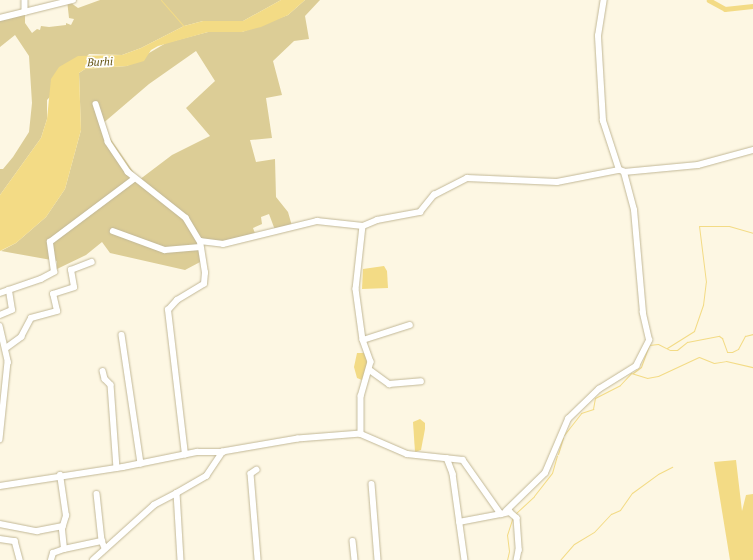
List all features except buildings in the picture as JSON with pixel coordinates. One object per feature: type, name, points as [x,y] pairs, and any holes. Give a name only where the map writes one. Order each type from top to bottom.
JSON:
[{"type":"street","points":[[25,0],[25,12]]},
{"type":"street","points":[[0,18],[73,0]]},
{"type":"street","points":[[503,513],[545,473],[568,420],[583,407],[595,392],[636,366],[646,351],[649,340],[643,313],[634,210],[622,171],[603,121],[598,36],[604,0]]},
{"type":"street","points":[[96,104],[108,142],[134,179],[186,218],[200,244],[205,273],[204,284],[177,300],[168,310],[185,454]]},
{"type":"street","points":[[113,232],[165,250],[200,244],[223,244],[317,221],[363,226],[377,220],[420,212],[434,195],[466,178],[548,182],[622,171],[698,165],[753,150]]},
{"type":"street","points":[[0,293],[54,272],[56,268],[50,242],[134,179]]},
{"type":"street","points":[[361,434],[361,396],[370,370],[371,360],[363,340],[356,290],[363,226]]},
{"type":"street","points":[[6,348],[21,337],[31,318],[57,311],[53,294],[74,287],[71,270],[92,262]]},
{"type":"street","points":[[0,315],[12,310],[9,290]]},
{"type":"street","points":[[363,340],[410,325]]},
{"type":"street","points":[[0,326],[8,362],[0,440]]},
{"type":"street","points":[[122,335],[141,464]]},
{"type":"street","points":[[103,370],[105,379],[110,385],[117,468]]},
{"type":"street","points":[[370,370],[389,384],[421,381]]},
{"type":"street","points":[[0,486],[60,475],[141,464],[185,454],[223,452],[298,439],[361,434],[407,454],[463,460],[503,513]]},
{"type":"street","points":[[93,560],[154,506],[207,476],[223,452]]},
{"type":"street","points":[[447,458],[453,474],[465,560]]},
{"type":"street","points":[[257,470],[251,474],[258,560]]},
{"type":"street","points":[[60,475],[66,516],[63,526],[64,549]]},
{"type":"street","points":[[372,484],[378,560]]},
{"type":"street","points":[[177,493],[181,560]]},
{"type":"street","points":[[97,494],[102,541],[105,548]]},
{"type":"street","points":[[460,522],[503,513],[514,514],[519,550],[517,560]]},
{"type":"street","points":[[0,524],[37,531],[63,526]]},
{"type":"street","points":[[0,539],[15,541],[20,560]]},
{"type":"street","points":[[51,560],[53,553],[64,549],[102,541]]},
{"type":"street","points":[[353,541],[355,560]]},
{"type":"shaded area","points":[[67,0],[78,8],[100,0],[281,0],[243,21],[203,21],[184,26],[141,48],[122,55],[89,54],[47,100],[47,119],[41,138],[0,195],[0,169],[3,169],[13,157],[29,132],[32,103],[29,56],[15,35],[0,47],[0,18],[25,12],[25,23],[32,33],[37,29],[40,30],[41,26],[49,27],[66,25],[66,23],[71,25],[74,19],[69,18]]},
{"type":"shaded area","points":[[305,0],[320,0],[305,16],[309,39],[294,41],[273,61],[282,95],[266,98],[272,138],[250,140],[256,162],[275,159],[276,197],[288,212],[292,226],[275,230],[269,214],[261,217],[262,224],[253,228],[256,236],[228,243],[202,239],[202,261],[185,270],[110,253],[102,242],[86,255],[57,269],[57,261],[1,251],[16,243],[46,217],[65,189],[81,130],[79,73],[85,69],[127,66],[166,43],[208,32],[242,32],[288,15]],"holes":[[[196,51],[215,81],[186,108],[210,136],[172,155],[139,180],[101,125],[149,84]]]},
{"type":"water","name":"Burhi","points":[[281,0],[305,0],[288,15],[261,27],[242,32],[208,32],[158,46],[151,50],[144,61],[127,66],[85,69],[79,73],[81,130],[65,189],[46,217],[16,243],[0,251],[0,195],[41,138],[47,119],[51,79],[59,67],[78,56],[122,55],[141,48],[184,26],[203,21],[243,21]]},
{"type":"water","points":[[384,266],[387,271],[388,288],[362,289],[363,269]]},
{"type":"water","points":[[357,353],[367,353],[370,360],[366,378],[362,380],[357,378],[354,367]]},
{"type":"water","points":[[420,419],[425,423],[425,429],[421,450],[415,452],[413,422]]},
{"type":"water","points":[[736,460],[742,511],[746,495],[753,494],[753,560],[730,560],[714,462]]},
{"type":"waterway","points":[[161,0],[184,26]]},
{"type":"waterway","points":[[709,0],[725,9],[753,6]]},
{"type":"waterway","points":[[667,348],[694,331],[703,305],[706,282],[699,226],[729,226],[753,233]]},
{"type":"waterway","points":[[633,373],[641,367],[649,345],[658,344],[670,350],[677,350],[687,342],[719,336],[722,338],[727,352],[732,352],[738,349],[745,336],[753,334]]},
{"type":"waterway","points":[[564,435],[581,413],[593,409],[595,398],[620,385],[631,373],[647,378],[658,376],[699,357],[714,363],[726,361],[753,367]]},
{"type":"waterway","points":[[558,454],[563,438]]},
{"type":"waterway","points":[[515,514],[534,496],[552,473],[557,456]]},
{"type":"waterway","points":[[560,560],[574,544],[594,532],[611,514],[620,510],[632,493],[658,474],[672,467]]},
{"type":"waterway","points":[[507,560],[509,551],[507,535],[513,517]]}]
